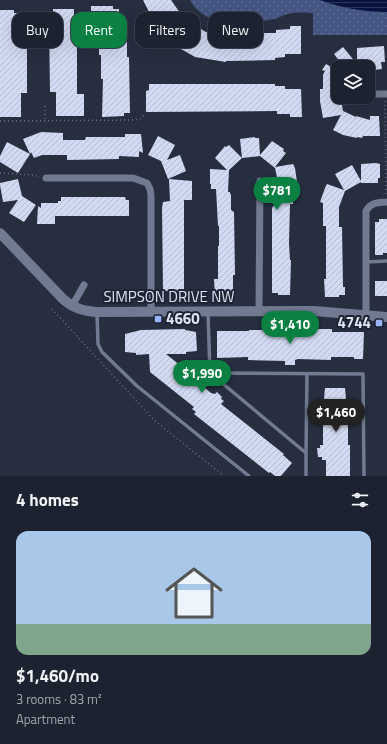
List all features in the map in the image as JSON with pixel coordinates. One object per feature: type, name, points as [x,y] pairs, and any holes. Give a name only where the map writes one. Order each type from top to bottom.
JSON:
[{"type":"street","points":[[375,94],[386,94]]},
{"type":"street","points":[[46,178],[133,178],[147,183],[151,195],[151,312]]},
{"type":"street","points":[[259,312],[260,181]]},
{"type":"street","points":[[366,316],[366,211],[369,206],[374,203],[387,202]]},
{"type":"street","name":"SIMPSON DRIVE NW","points":[[0,233],[63,299],[72,306],[84,311],[314,311],[387,317]]},
{"type":"street","name":"SIMPSON DRIVE NW","points":[[72,306],[84,285]]},
{"type":"lane","points":[[366,262],[387,261]]},
{"type":"lane","points":[[97,312],[98,344],[102,352],[137,386],[249,476]]},
{"type":"lane","points":[[208,312],[210,373],[306,453]]},
{"type":"lane","points":[[210,373],[363,374],[364,476]]},
{"type":"lane","points":[[306,476],[307,374]]},
{"type":"path","points":[[386,94],[387,202]]},
{"type":"path","points":[[44,106],[45,121]]},
{"type":"path","points":[[0,121],[134,120],[140,119],[144,115]]},
{"type":"path","points":[[0,173],[34,175],[46,178]]},
{"type":"path","points":[[52,309],[154,420],[224,476]]},
{"type":"shaded area","points":[[190,0],[387,0],[387,35],[313,35],[313,13],[291,13],[274,19],[263,20],[263,12],[208,12],[208,17],[197,9]]},
{"type":"shaded area","points":[[320,0],[387,0],[387,12],[353,9]]},
{"type":"building","points":[[143,0],[171,0],[179,12],[149,12]]},
{"type":"building","points":[[91,6],[113,6],[113,9],[119,9],[119,12],[91,12]]},
{"type":"building","points":[[53,9],[74,9],[74,12],[71,12],[71,48],[77,48],[77,94],[84,94],[84,116],[56,116],[56,92],[50,92],[49,48],[63,48],[63,12],[53,12]]},
{"type":"building","points":[[0,10],[14,10],[14,12],[12,12],[12,48],[27,48],[27,93],[21,93],[21,117],[0,117]]},
{"type":"building","points":[[290,26],[301,26],[301,54],[285,54],[285,57],[275,58],[275,60],[226,62],[195,57],[179,48],[200,48],[200,29],[208,32],[208,48],[263,48],[263,33],[276,33],[276,30],[290,29]]},
{"type":"building","points":[[384,46],[385,62],[381,62],[382,69],[375,70],[375,60],[357,60],[357,48]]},
{"type":"building","points":[[343,47],[354,60],[339,60],[334,54]]},
{"type":"building","points":[[99,48],[127,48],[127,57],[129,57],[130,113],[124,113],[124,116],[102,117],[103,79],[101,79],[101,55],[99,55]]},
{"type":"building","points":[[326,64],[331,67],[331,104],[342,104],[343,111],[356,117],[370,120],[370,116],[379,116],[380,136],[363,136],[362,138],[357,138],[343,135],[333,130],[341,115],[323,118],[320,101],[320,89],[323,89],[323,75],[325,71],[322,70]]},
{"type":"building","points":[[149,84],[275,84],[275,86],[285,86],[285,89],[301,89],[302,117],[290,117],[290,114],[277,114],[277,111],[146,112],[146,91],[149,90]]},
{"type":"building","points":[[41,132],[63,133],[63,140],[85,140],[86,137],[125,137],[125,134],[141,134],[143,153],[139,151],[139,157],[119,156],[119,159],[67,160],[67,155],[42,155],[34,158],[31,152],[30,154],[23,139]]},
{"type":"building","points":[[158,136],[175,145],[167,160],[180,155],[186,171],[168,179],[161,161],[148,155]]},
{"type":"building","points":[[255,137],[259,138],[260,155],[272,141],[284,149],[283,151],[286,153],[275,167],[293,164],[295,168],[297,182],[293,183],[293,204],[290,204],[290,295],[278,295],[278,293],[272,293],[272,208],[275,206],[276,190],[277,187],[279,187],[275,168],[260,156],[242,158],[240,139]]},
{"type":"building","points":[[7,142],[30,154],[18,173],[0,162],[0,156]]},
{"type":"building","points":[[229,145],[242,158],[229,170],[228,192],[231,194],[231,210],[234,212],[235,275],[233,275],[233,295],[227,295],[227,297],[215,297],[214,279],[218,279],[219,226],[216,189],[211,189],[210,169],[227,170],[215,158],[225,146],[226,147]]},
{"type":"building","points":[[361,164],[380,164],[380,178],[378,178],[378,183],[361,182],[345,191],[339,207],[339,227],[342,227],[343,287],[345,287],[345,295],[339,295],[339,297],[325,297],[324,279],[326,279],[326,226],[323,226],[323,203],[320,202],[325,188],[327,184],[344,190],[335,174],[352,165],[361,181]]},
{"type":"building","points":[[18,179],[22,196],[36,205],[24,222],[9,213],[18,200],[3,202],[0,185],[0,183]]},
{"type":"building","points":[[169,179],[192,181],[192,200],[184,200],[184,293],[180,294],[170,294],[170,291],[163,291],[162,208],[163,202],[170,201]]},
{"type":"building","points":[[61,197],[125,197],[126,200],[129,200],[129,216],[55,216],[55,224],[37,224],[38,206],[41,208],[41,203],[58,203],[58,201],[61,201]]},
{"type":"building","points":[[379,219],[387,219],[387,253],[383,253],[383,255],[375,255],[375,222],[379,222]]},
{"type":"building","points":[[375,281],[387,281],[387,296],[375,296]]},
{"type":"building","points":[[287,328],[295,328],[294,331],[312,332],[312,329],[332,329],[332,332],[364,332],[363,359],[354,359],[354,357],[331,357],[331,360],[298,359],[295,360],[295,365],[285,365],[285,361],[248,360],[248,357],[217,358],[217,331],[269,330],[269,333],[283,333],[283,331],[287,331]]},
{"type":"building","points":[[185,329],[196,332],[197,351],[186,352],[186,354],[166,354],[201,382],[200,384],[211,393],[215,394],[217,392],[224,401],[221,404],[284,454],[283,455],[292,463],[281,476],[275,476],[270,472],[269,473],[194,414],[196,412],[192,409],[194,407],[150,372],[149,354],[136,355],[136,353],[125,352],[125,334],[141,330]]},
{"type":"building","points":[[325,388],[345,388],[346,399],[348,399],[350,476],[326,476],[326,460],[322,460],[322,457],[318,457],[317,448],[320,448],[320,445],[323,445],[323,399]]},
{"type":"place","name":"4660","points":[[158,319]]},
{"type":"place","name":"4744","points":[[379,323]]}]
